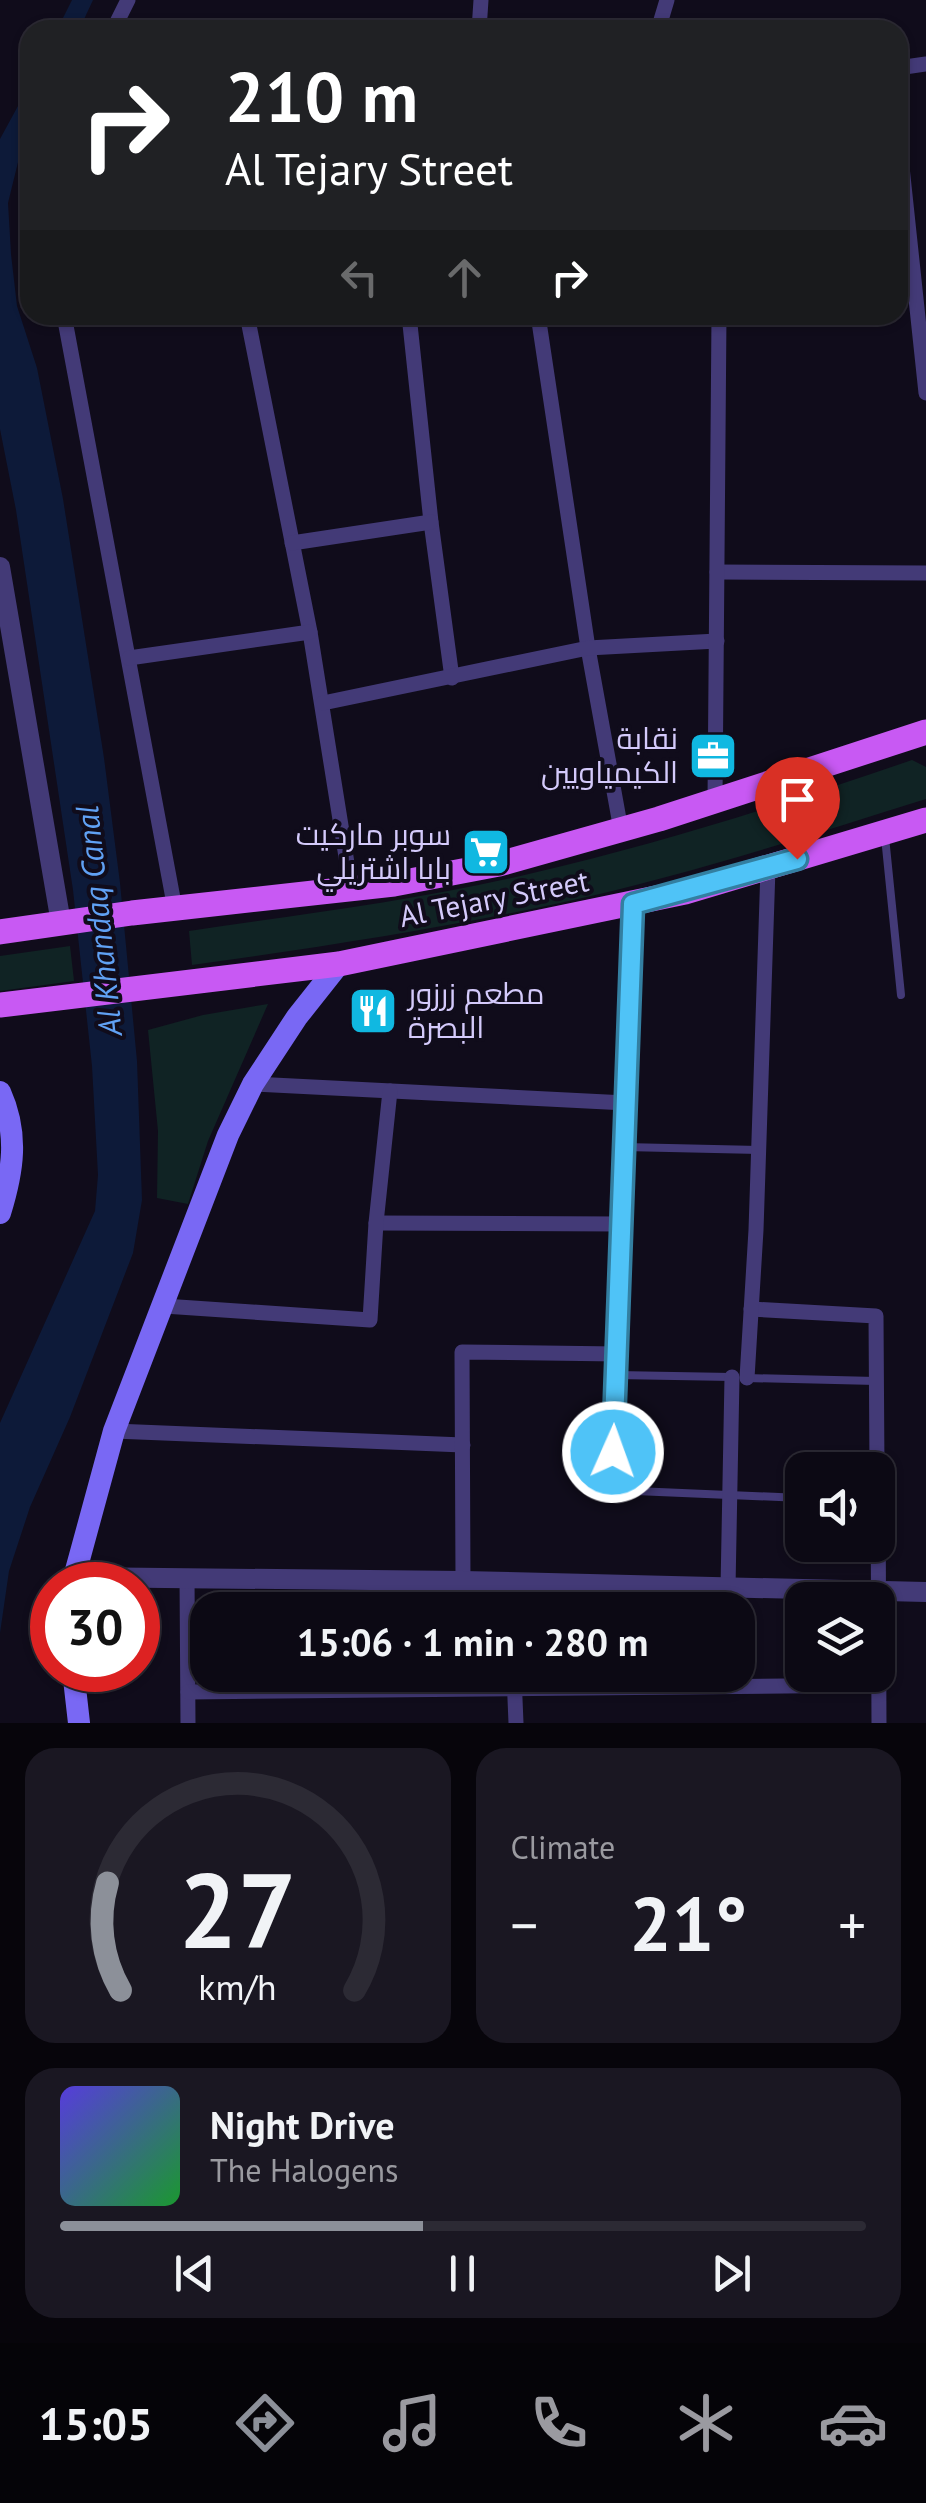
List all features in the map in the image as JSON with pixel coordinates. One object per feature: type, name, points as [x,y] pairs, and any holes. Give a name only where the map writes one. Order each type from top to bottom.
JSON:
[{"type":"main road","points":[[0,932],[352,888],[498,864],[620,830],[926,732]]},
{"type":"main road","name":"Al Tejary Street","points":[[0,1005],[339,964],[633,904],[926,820]]},
{"type":"main road","points":[[77,1562],[114,1431],[228,1135],[253,1084],[339,964]]},
{"type":"main road","points":[[0,1092],[14,1139],[12,1173],[0,1214]]},
{"type":"main road","points":[[75,1692],[79,1723]]},
{"type":"street","points":[[908,254],[921,285],[926,393]]},
{"type":"street","points":[[66,325],[175,908]]},
{"type":"street","points":[[249,325],[323,703],[352,888]]},
{"type":"street","points":[[409,325],[452,678]]},
{"type":"street","points":[[540,325],[620,830]]},
{"type":"street","points":[[715,800],[720,325]]},
{"type":"street","points":[[292,543],[431,522]]},
{"type":"street","points":[[0,567],[61,923]]},
{"type":"street","points":[[717,572],[926,573]]},
{"type":"street","points":[[129,658],[310,632]]},
{"type":"street","points":[[323,703],[588,648],[716,641]]},
{"type":"street","points":[[728,1588],[728,1495],[740,1378],[752,1310],[768,868]]},
{"type":"street","points":[[612,1490],[633,904]]},
{"type":"street","points":[[253,1084],[626,1103]]},
{"type":"street","points":[[164,1306],[370,1320],[390,1091]]},
{"type":"street","points":[[376,1222],[622,1224]]},
{"type":"street","points":[[752,1310],[876,1316],[878,1452]]},
{"type":"street","points":[[463,1581],[462,1352],[617,1354]]},
{"type":"street","points":[[114,1431],[462,1444]]},
{"type":"street","points":[[187,1577],[188,1723]]},
{"type":"street","points":[[160,1578],[785,1590]]},
{"type":"street","points":[[510,1584],[510,1592]]},
{"type":"street","points":[[895,1593],[926,1592]]},
{"type":"street","points":[[755,1683],[785,1683]]},
{"type":"street","points":[[514,1692],[516,1723]]},
{"type":"street","points":[[879,1692],[879,1723]]},
{"type":"lane","points":[[884,832],[901,995]]},
{"type":"lane","points":[[624,1147],[759,1150]]},
{"type":"lane","points":[[616,1374],[877,1381]]},
{"type":"lane","points":[[612,1490],[785,1497]]},
{"type":"green space","points":[[912,760],[926,767],[926,799],[698,868],[560,903],[468,921],[192,965],[189,931],[405,899],[533,873],[724,821]]},
{"type":"green space","points":[[70,946],[74,981],[0,991],[0,956]]},
{"type":"green space","points":[[268,1004],[208,1141],[188,1204],[157,1198],[158,1131],[148,1030],[203,1015]]},
{"type":"water","points":[[72,0],[93,0],[84,20],[62,20]]},
{"type":"water","name":"Al Khandaq Canal","points":[[20,102],[20,154],[8,203],[11,254],[20,325],[37,368],[63,499],[104,758],[137,1061],[142,1200],[133,1253],[70,1417],[30,1507],[9,1571],[0,1633],[0,1423],[95,1211],[98,1175],[92,1066],[73,890],[16,510],[0,429],[0,139]]},
{"type":"place","name":"نقابة الكيمياويين","points":[[713,756]]},
{"type":"place","name":"سوبر ماركيت بابا اشتريلي","points":[[486,852]]},
{"type":"place","name":"مطعم زرزور البصرة","points":[[373,1011]]},
{"type":"route","points":[[613,1452],[633,904],[797,859]]}]
